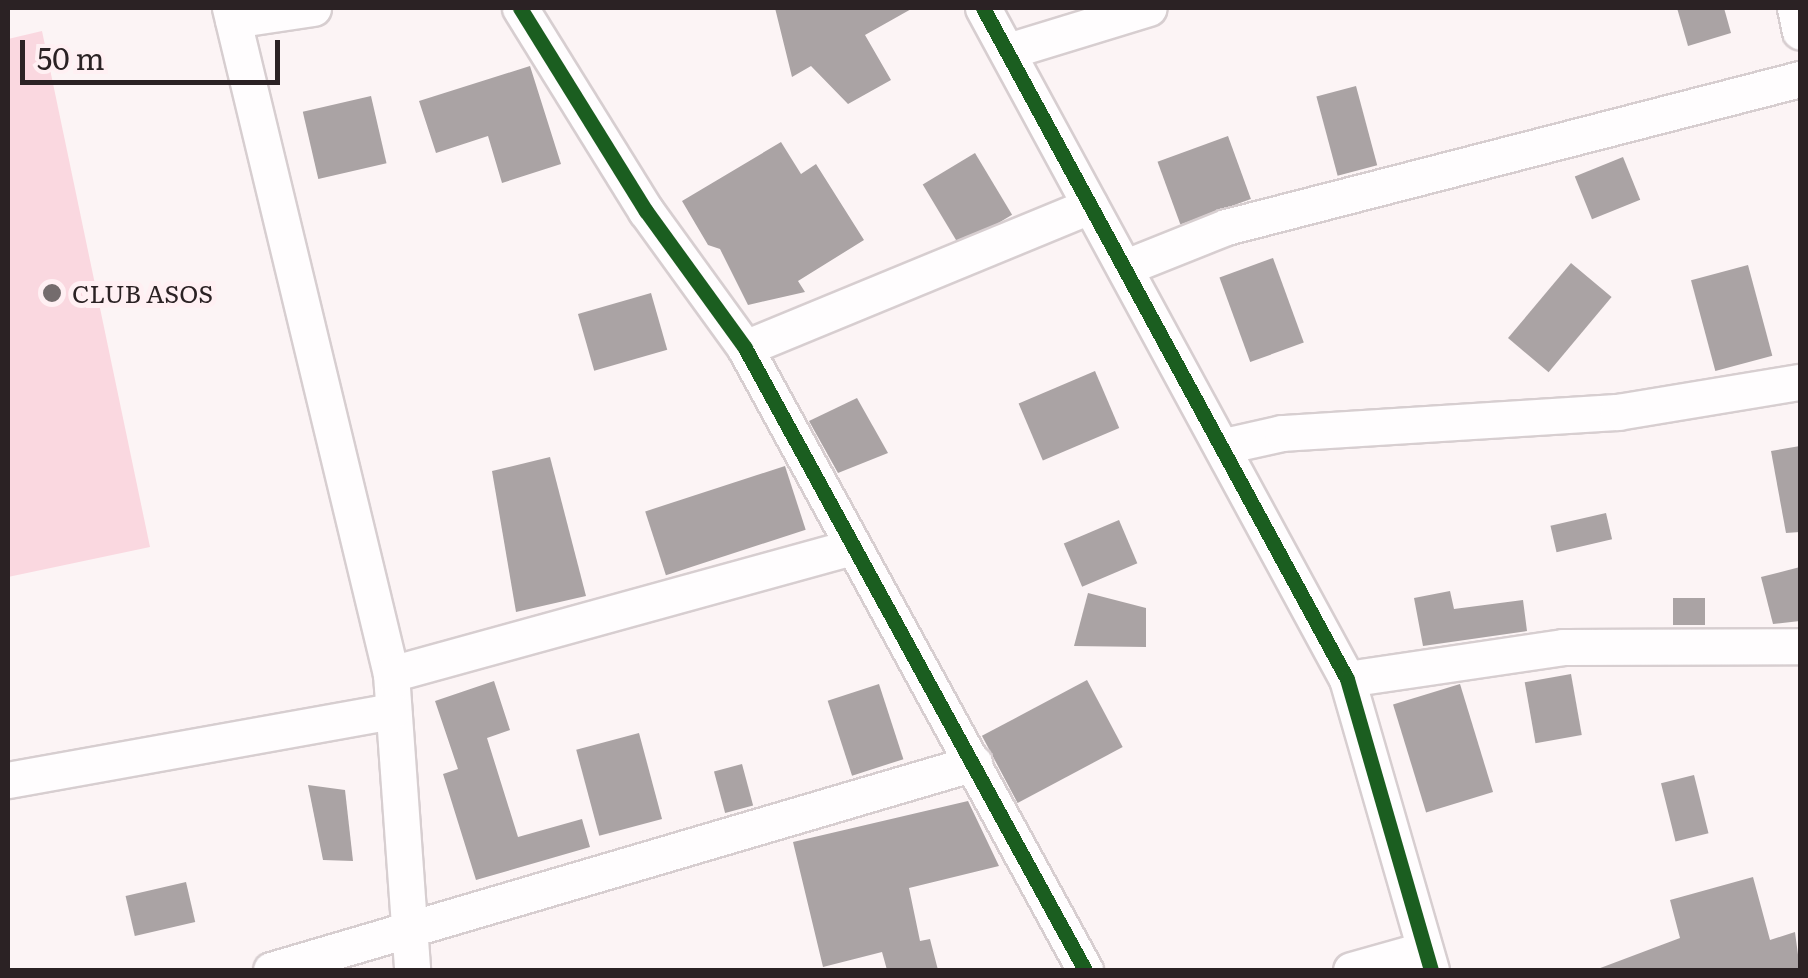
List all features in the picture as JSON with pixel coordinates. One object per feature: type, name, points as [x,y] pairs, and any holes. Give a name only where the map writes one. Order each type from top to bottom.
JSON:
[{"type":"street","points":[[313,8],[232,14],[391,674],[412,970]]},
{"type":"street","points":[[520,8],[646,212],[745,348],[850,547],[974,763],[1086,970]]},
{"type":"street","points":[[983,8],[1348,678],[1425,961],[1351,970]]},
{"type":"street","points":[[1008,51],[1148,8]]},
{"type":"street","points":[[1795,8],[1800,31]]},
{"type":"street","points":[[1126,268],[1226,227],[1800,79]]},
{"type":"street","points":[[745,348],[1090,206]]},
{"type":"street","points":[[1224,446],[1282,434],[1618,412],[1800,382]]},
{"type":"street","points":[[391,674],[850,547]]},
{"type":"street","points":[[1348,678],[1563,647],[1800,646]]},
{"type":"street","points":[[8,780],[394,710]]},
{"type":"street","points":[[271,970],[409,925],[974,763]]},
{"type":"shaded area","name":"CLUB ASOS","points":[[42,31],[150,547],[8,577],[8,39]]},
{"type":"building","points":[[775,8],[913,8],[865,35],[891,80],[848,104],[811,66],[792,77]]},
{"type":"building","points":[[1677,8],[1724,8],[1731,33],[1688,46]]},
{"type":"building","points":[[530,66],[561,164],[502,183],[488,136],[436,153],[419,101]]},
{"type":"building","points":[[1356,86],[1377,165],[1338,176],[1316,97]]},
{"type":"building","points":[[371,96],[387,163],[318,179],[303,112]]},
{"type":"building","points":[[1228,136],[1251,199],[1180,225],[1158,162]]},
{"type":"building","points":[[781,142],[801,174],[816,164],[864,240],[798,281],[805,292],[748,305],[720,249],[708,245],[682,201]]},
{"type":"building","points":[[975,153],[1012,215],[960,246],[923,184]]},
{"type":"building","points":[[1623,157],[1640,200],[1592,219],[1575,176]]},
{"type":"building","points":[[1273,258],[1304,343],[1250,362],[1219,277]]},
{"type":"building","points":[[1571,263],[1612,297],[1549,372],[1508,338]]},
{"type":"building","points":[[1748,265],[1772,356],[1715,371],[1691,280]]},
{"type":"building","points":[[651,293],[667,350],[594,371],[578,314]]},
{"type":"building","points":[[1095,371],[1119,428],[1043,461],[1019,403]]},
{"type":"building","points":[[857,398],[888,453],[838,473],[809,421]]},
{"type":"building","points":[[1800,446],[1800,532],[1786,533],[1771,451]]},
{"type":"building","points":[[550,457],[586,596],[516,612],[492,471]]},
{"type":"building","points":[[785,466],[806,530],[666,575],[645,511]]},
{"type":"building","points":[[1606,513],[1612,539],[1557,552],[1550,526]]},
{"type":"building","points":[[1119,520],[1137,563],[1082,587],[1064,543]]},
{"type":"building","points":[[1800,567],[1800,621],[1773,624],[1761,577]]},
{"type":"building","points":[[1450,591],[1454,609],[1523,600],[1527,631],[1423,646],[1414,598]]},
{"type":"building","points":[[1088,593],[1146,608],[1146,647],[1074,646]]},
{"type":"building","points":[[1673,598],[1705,598],[1705,625],[1673,625]]},
{"type":"building","points":[[1571,674],[1582,735],[1535,743],[1525,682]]},
{"type":"building","points":[[1087,680],[1123,747],[1018,803],[982,736]]},
{"type":"building","points":[[494,681],[510,730],[487,738],[518,837],[582,819],[590,847],[476,880],[443,774],[458,769],[435,701]]},
{"type":"building","points":[[879,684],[903,759],[852,776],[828,701]]},
{"type":"building","points":[[1460,684],[1493,792],[1426,813],[1393,704]]},
{"type":"building","points":[[639,733],[662,819],[599,836],[576,750]]},
{"type":"building","points":[[742,764],[753,806],[725,813],[714,772]]},
{"type":"building","points":[[1694,775],[1709,833],[1676,841],[1661,783]]},
{"type":"building","points":[[308,785],[345,790],[353,861],[323,860]]},
{"type":"building","points":[[968,801],[999,866],[909,888],[920,941],[930,939],[938,970],[887,970],[882,952],[823,967],[793,842]]},
{"type":"building","points":[[1753,877],[1770,940],[1795,932],[1800,970],[1595,970],[1680,938],[1670,900]]},
{"type":"building","points":[[186,882],[195,922],[135,936],[126,896]]},
{"type":"cycle path","points":[[520,8],[646,211],[745,348],[1085,970]]},
{"type":"cycle path","points":[[983,8],[1347,679],[1431,970]]},
{"type":"place","name":"CLUB ASOS","points":[[52,293]]}]
